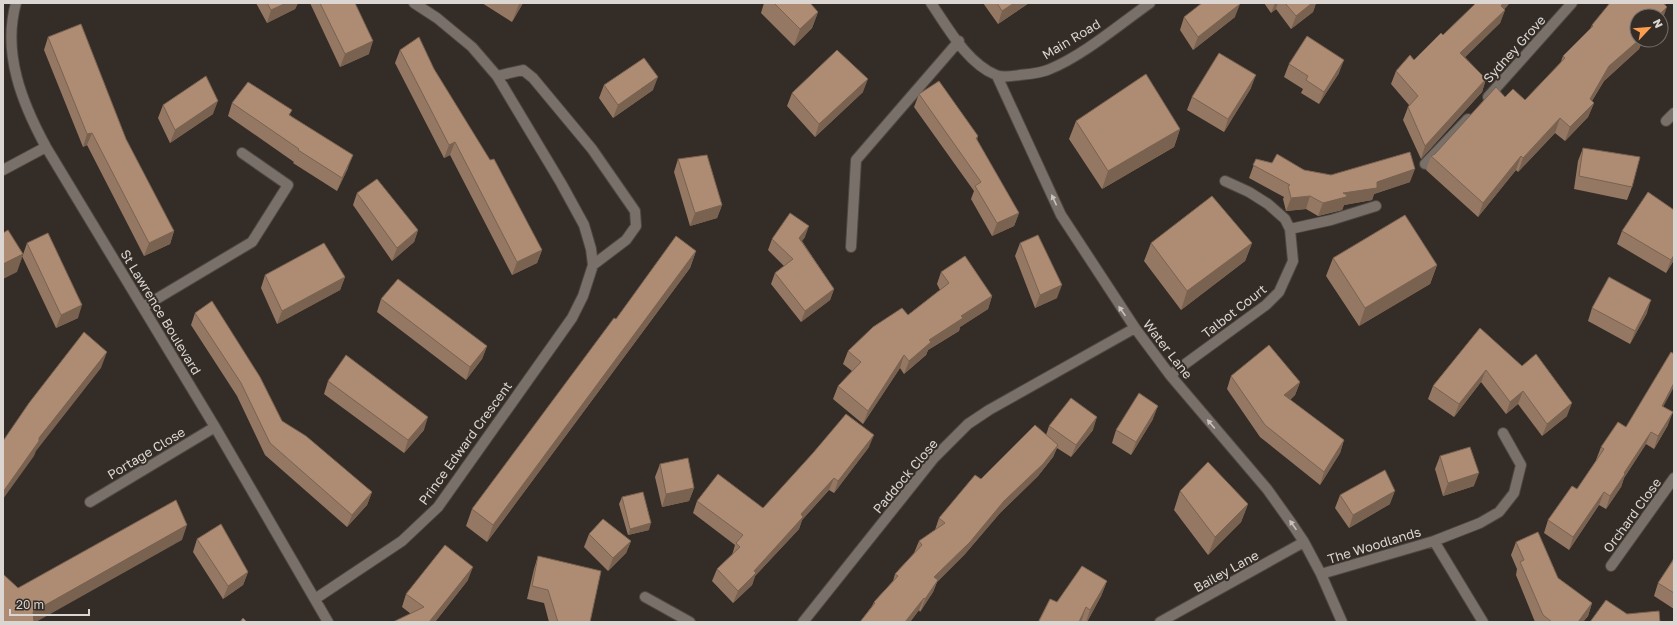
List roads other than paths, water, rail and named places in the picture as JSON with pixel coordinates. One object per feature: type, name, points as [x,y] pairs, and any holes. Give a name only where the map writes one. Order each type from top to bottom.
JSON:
[{"type":"street","name":"St Lawrence Boulevard","points":[[16,3],[12,16],[11,45],[15,68],[28,114],[46,147],[215,427],[328,622]]},
{"type":"street","name":"Prince Edward Crescent","points":[[315,598],[402,541],[438,506],[572,318],[583,296],[593,265],[584,225],[561,183],[497,76],[472,47],[437,18],[414,3]]},
{"type":"street","points":[[931,3],[959,41],[983,67],[997,76]]},
{"type":"street","name":"Main Road","points":[[997,76],[1011,76],[1050,70],[1083,50],[1150,3]]},
{"type":"street","name":"Sydney Grove","points":[[1425,164],[1500,84],[1572,3]]},
{"type":"street","points":[[851,247],[856,160],[959,41]]},
{"type":"street","points":[[497,76],[523,70],[533,78],[592,149],[635,211],[636,226],[626,240],[593,265]]},
{"type":"street","name":"Water Lane","points":[[997,76],[1061,215],[1135,328],[1170,375],[1267,489],[1304,542],[1321,574],[1342,622]]},
{"type":"street","points":[[1666,121],[1674,113]]},
{"type":"street","points":[[3,170],[46,147]]},
{"type":"street","points":[[142,307],[252,242],[288,185],[242,153]]},
{"type":"street","points":[[1225,181],[1249,192],[1268,204],[1285,219],[1290,229],[1331,220],[1376,206]]},
{"type":"street","name":"Talbot Court","points":[[1170,375],[1266,305],[1279,292],[1292,261],[1290,229]]},
{"type":"street","name":"Paddock Close","points":[[803,622],[934,458],[968,424],[989,410],[1135,328]]},
{"type":"street","name":"Portage Close","points":[[90,502],[215,427]]},
{"type":"street","name":"The Woodlands","points":[[1321,574],[1434,540],[1480,523],[1499,512],[1514,493],[1521,465],[1503,433]]},
{"type":"street","name":"Orchard Close","points":[[1611,566],[1674,478]]},
{"type":"street","name":"The Woodlands","points":[[1434,540],[1483,622]]},
{"type":"street","name":"Bailey Lane","points":[[1160,622],[1304,542]]},
{"type":"street","points":[[645,597],[690,622]]}]
